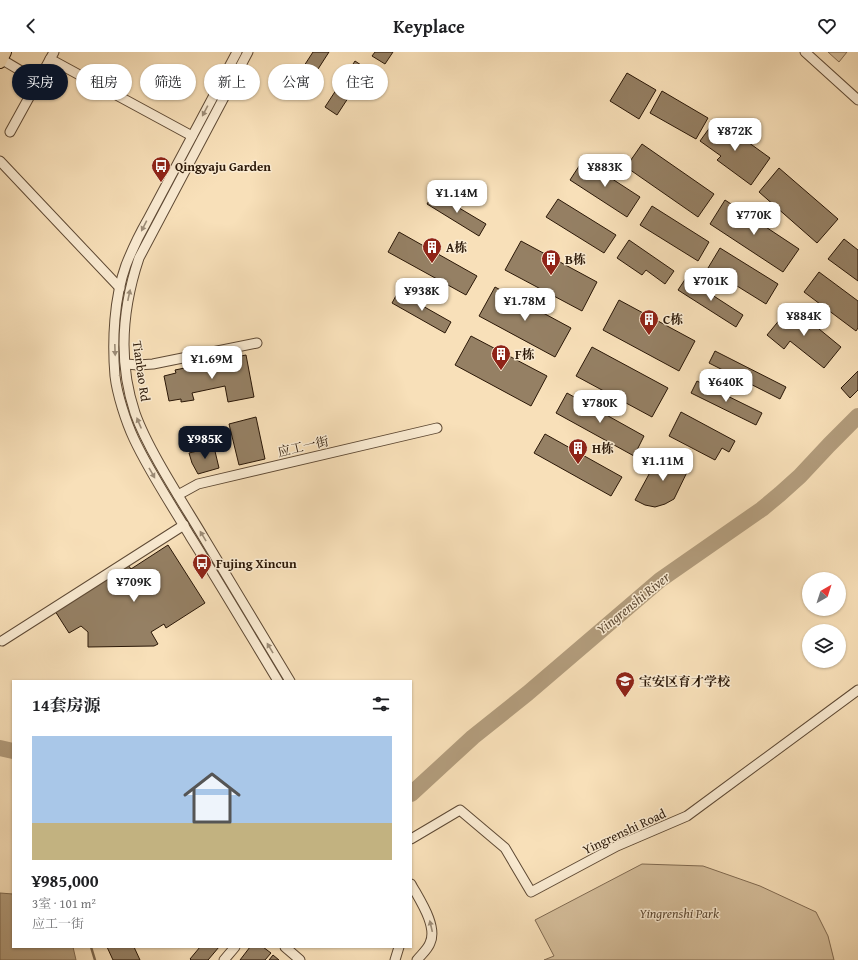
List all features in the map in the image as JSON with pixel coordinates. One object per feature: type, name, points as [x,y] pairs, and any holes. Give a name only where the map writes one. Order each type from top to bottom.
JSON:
[{"type":"street","name":"Tianbao Rd","points":[[237,52],[135,244],[126,266],[115,311],[115,376],[122,407],[133,438],[151,473],[277,680]]},
{"type":"street","name":"Tianbao Rd","points":[[248,52],[139,258],[132,279],[127,302],[124,324],[124,346],[129,390],[135,414],[153,452],[289,680]]},
{"type":"street","points":[[805,52],[858,100]]},
{"type":"street","points":[[47,64],[52,55],[192,136]]},
{"type":"street","points":[[2,57],[12,64]]},
{"type":"street","points":[[10,132],[28,100]]},
{"type":"street","points":[[0,161],[120,288]]},
{"type":"street","points":[[126,364],[153,364],[257,343]]},
{"type":"street","name":"应工一街","points":[[178,495],[198,484],[437,428]]},
{"type":"street","points":[[2,641],[184,525]]},
{"type":"street","name":"Yingrenshi Road","points":[[412,838],[460,810],[505,848],[532,892],[617,846],[687,816],[858,690]]},
{"type":"street","points":[[412,886],[432,926],[430,944],[417,960]]},
{"type":"street","points":[[224,960],[234,948]]},
{"type":"street","points":[[286,948],[300,960]]},
{"type":"street","points":[[395,960],[399,948]]},
{"type":"green space","points":[[828,52],[847,52],[839,62]]},
{"type":"green space","name":"Yingrenshi Park","points":[[642,864],[703,866],[760,886],[816,912],[828,936],[834,960],[544,960],[554,956],[535,920]]},
{"type":"shaded area","points":[[0,893],[12,894],[12,948],[73,948],[76,960],[0,960]]},
{"type":"building","points":[[313,52],[329,52],[321,64],[305,64]]},
{"type":"building","points":[[375,52],[393,52],[385,64],[372,56]]},
{"type":"building","points":[[627,73],[656,90],[639,119],[610,101]]},
{"type":"building","points":[[662,91],[708,118],[696,139],[650,113]]},
{"type":"building","points":[[332,96],[332,100],[347,100],[337,115],[325,107]]},
{"type":"building","points":[[716,119],[770,158],[751,185],[717,160],[721,156],[700,141]]},
{"type":"building","points":[[642,144],[714,194],[698,217],[626,167]]},
{"type":"building","points":[[583,160],[640,197],[627,217],[570,180]]},
{"type":"building","points":[[779,168],[838,219],[817,243],[759,192]]},
{"type":"building","points":[[434,193],[486,224],[479,236],[427,204]]},
{"type":"building","points":[[558,199],[616,235],[604,253],[546,217]]},
{"type":"building","points":[[725,200],[799,249],[783,272],[710,224]]},
{"type":"building","points":[[652,206],[709,242],[698,261],[640,225]]},
{"type":"building","name":"A栋","points":[[399,232],[477,276],[466,295],[388,252]]},
{"type":"building","points":[[844,239],[858,250],[858,281],[828,259]]},
{"type":"building","points":[[629,240],[674,271],[665,284],[646,270],[642,275],[617,258]]},
{"type":"building","name":"B栋","points":[[521,241],[597,282],[582,311],[505,270]]},
{"type":"building","points":[[720,248],[778,284],[766,304],[708,268]]},
{"type":"building","points":[[819,272],[858,301],[858,328],[856,331],[804,292]]},
{"type":"building","points":[[686,278],[743,315],[736,327],[678,290]]},
{"type":"building","points":[[495,287],[571,328],[555,357],[479,316]]},
{"type":"building","points":[[398,292],[451,322],[445,333],[392,303]]},
{"type":"building","name":"C栋","points":[[619,300],[695,341],[679,371],[603,330]]},
{"type":"building","points":[[791,306],[841,347],[824,368],[790,341],[784,349],[767,335]]},
{"type":"building","name":"F栋","points":[[471,336],[547,376],[531,406],[455,365]]},
{"type":"building","points":[[592,347],[668,388],[652,417],[576,376]]},
{"type":"building","points":[[715,351],[786,387],[780,399],[709,363]]},
{"type":"building","points":[[246,355],[254,397],[228,402],[225,386],[192,393],[194,400],[181,402],[181,399],[169,401],[164,376],[176,373],[175,370]]},
{"type":"building","points":[[858,371],[858,390],[850,398],[841,388]]},
{"type":"building","points":[[697,381],[762,413],[756,425],[691,393]]},
{"type":"building","points":[[567,393],[644,436],[634,456],[556,413]]},
{"type":"building","points":[[681,412],[735,441],[729,452],[722,448],[715,460],[669,436]]},
{"type":"building","points":[[256,417],[265,459],[239,465],[229,424]]},
{"type":"building","name":"H栋","points":[[545,434],[622,477],[611,496],[534,453]]},
{"type":"building","points":[[214,447],[219,468],[198,474],[189,453]]},
{"type":"building","points":[[661,452],[690,466],[674,499],[655,507],[645,505],[635,500]]},
{"type":"building","points":[[168,545],[205,603],[166,628],[164,624],[151,632],[158,644],[154,646],[88,647],[88,632],[81,626],[69,633],[55,611],[128,565],[131,569]]},
{"type":"building","points":[[107,948],[134,948],[140,960],[113,960]]},
{"type":"building","points":[[199,948],[218,948],[208,960],[190,959]]},
{"type":"building","points":[[249,948],[264,948],[271,953],[265,960],[240,960]]},
{"type":"building","points":[[273,955],[279,960],[269,960]]},
{"type":"waterway","name":"Yingrenshi River","points":[[412,793],[473,737],[528,693],[660,580],[762,509],[780,494],[800,476],[858,416]]},
{"type":"waterway","name":"Yingrenshi River","points":[[0,748],[12,751]]},
{"type":"waterway","points":[[91,948],[95,960]]},
{"type":"place","name":"Qingyaju Garden","points":[[161,183]]},
{"type":"place","name":"A栋","points":[[432,264]]},
{"type":"place","name":"B栋","points":[[551,276]]},
{"type":"place","name":"C栋","points":[[649,336]]},
{"type":"place","name":"F栋","points":[[501,371]]},
{"type":"place","name":"H栋","points":[[578,465]]},
{"type":"place","name":"Fujing Xincun","points":[[202,580]]},
{"type":"place","name":"宝安区育才学校","points":[[625,698]]}]
